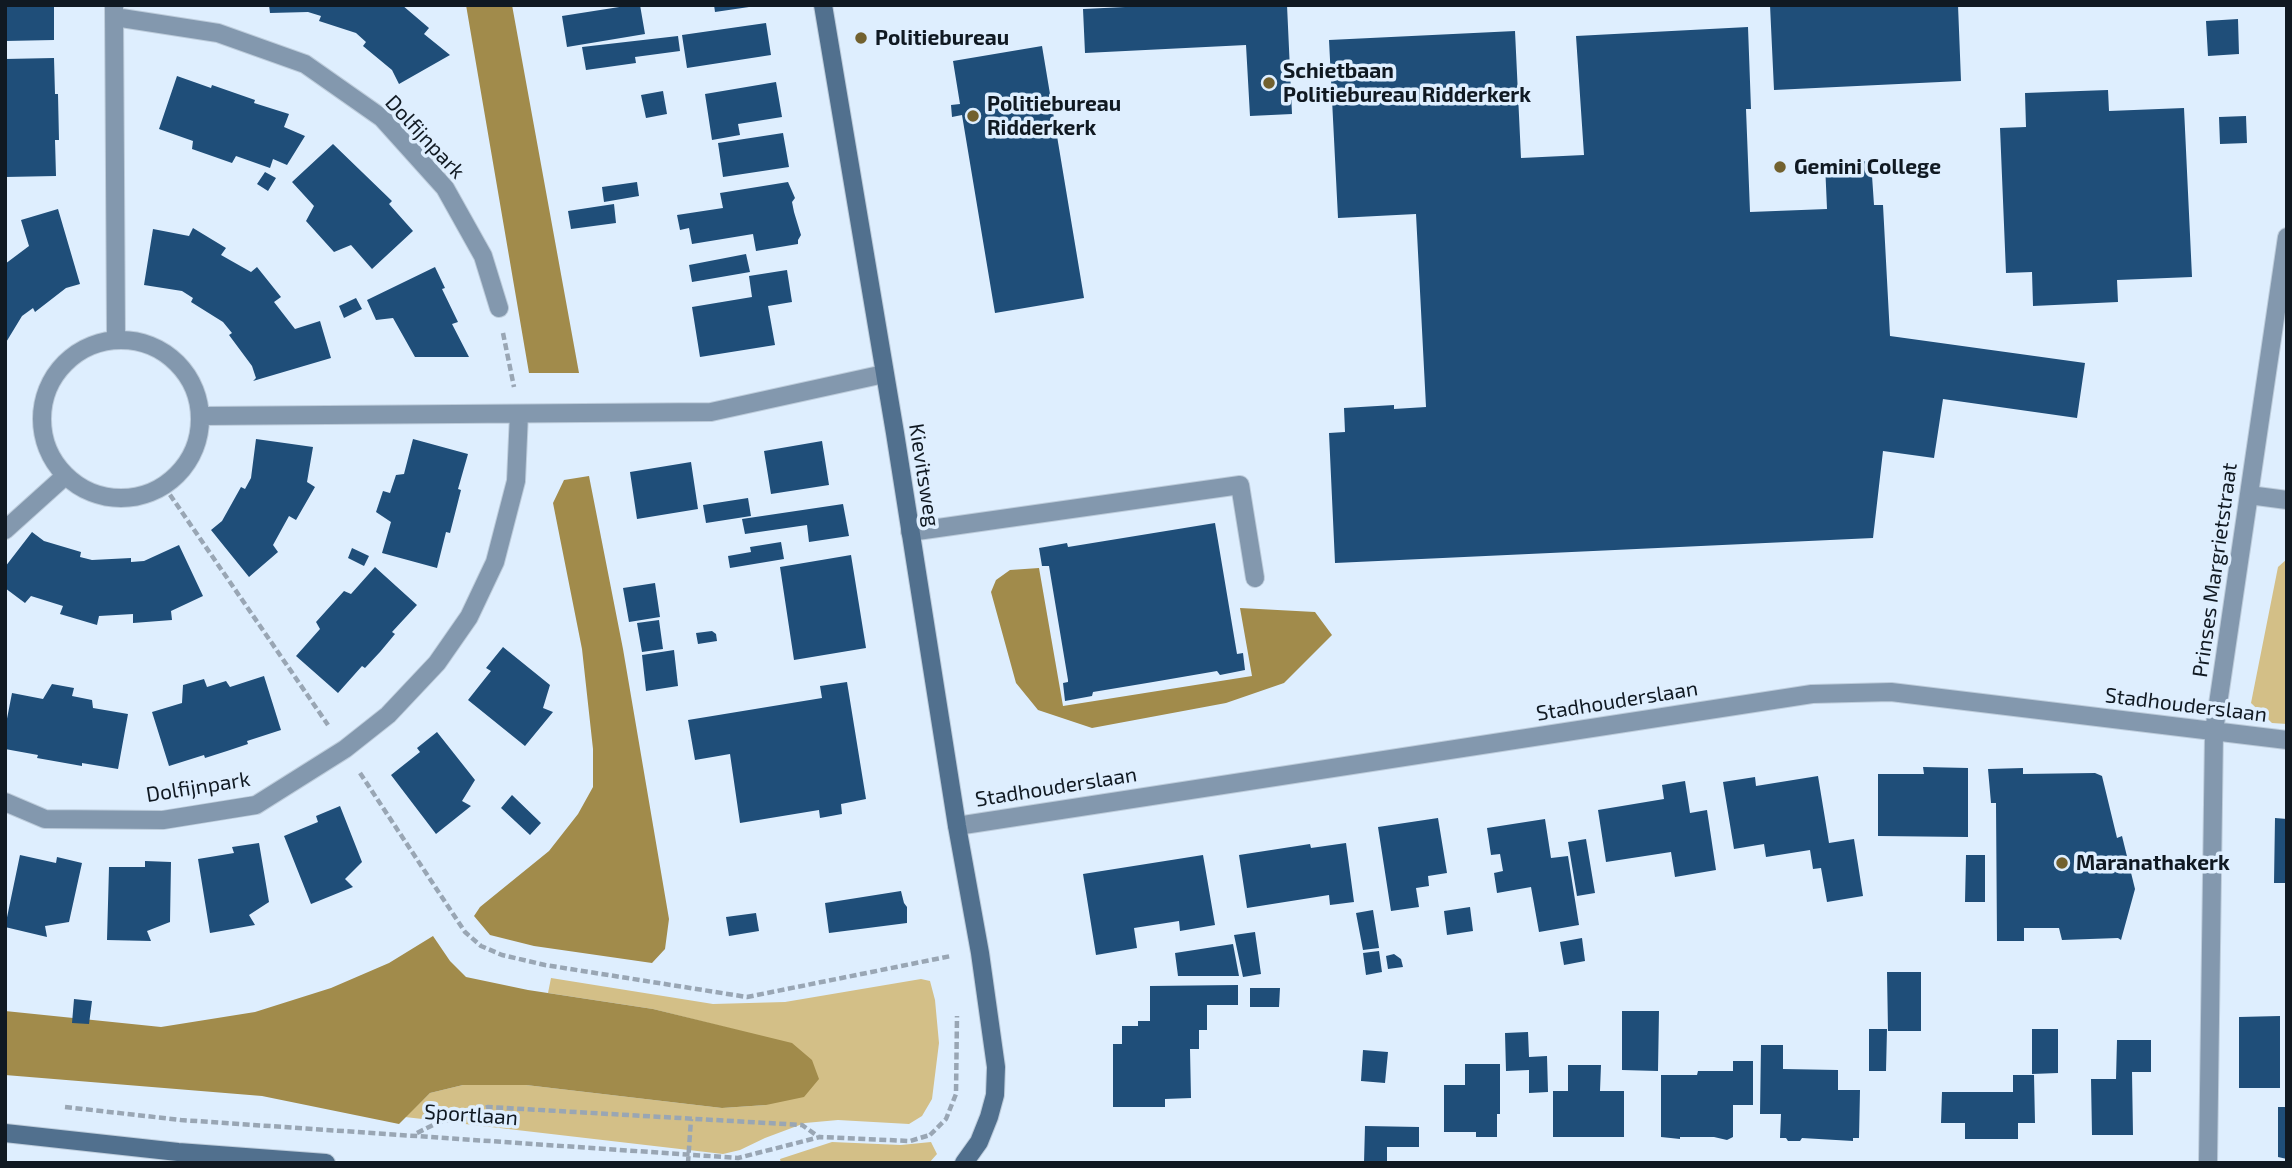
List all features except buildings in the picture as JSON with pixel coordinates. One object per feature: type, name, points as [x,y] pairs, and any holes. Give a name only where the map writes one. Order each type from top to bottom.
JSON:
[{"type":"street","name":"Kievitsweg","points":[[823,5],[996,1067],[995,1094],[979,1142],[964,1163]]},
{"type":"street","name":"Dolfijnpark","points":[[116,340],[114,11],[218,33],[305,64],[382,118],[445,188],[483,256],[499,309]]},
{"type":"street","name":"Prinses Margrietstraat","points":[[2208,1163],[2214,731],[2287,237]]},
{"type":"street","points":[[116,340],[141,342],[164,353],[183,369],[195,391],[200,416],[197,443],[184,467],[164,486],[140,497],[113,499],[88,492],[65,476],[50,455],[42,430],[43,404],[47,391],[52,379],[68,359],[91,345],[116,340]]},
{"type":"street","points":[[200,416],[711,412],[884,374]]},
{"type":"street","name":"Dolfijnpark","points":[[5,803],[45,819],[163,820],[256,805],[345,749],[397,706],[437,663],[469,617],[495,562],[516,481],[519,414]]},
{"type":"street","points":[[5,530],[65,476]]},
{"type":"street","points":[[910,532],[1240,485],[1255,578]]},
{"type":"street","points":[[2249,495],[2287,500]]},
{"type":"street","name":"Stadhouderslaan","points":[[957,826],[1812,694],[1891,692],[2287,740]]},
{"type":"street","points":[[5,1133],[178,1152],[326,1163]]},
{"type":"path","points":[[499,309],[519,414]]},
{"type":"path","points":[[164,486],[345,749],[466,932],[481,946],[502,955],[545,965],[747,996],[979,953]]},
{"type":"path","name":"Sportlaan","points":[[60,1107],[181,1119],[738,1158],[820,1137],[910,1141],[930,1135],[946,1119],[956,1094],[957,1007]]},
{"type":"path","points":[[415,1134],[435,1124],[488,1107],[802,1125],[820,1137]]},
{"type":"path","points":[[688,1163],[691,1119]]},
{"type":"shaded area","points":[[466,5],[512,5],[579,373],[529,373]]},
{"type":"shaded area","points":[[589,476],[623,649],[669,919],[665,949],[652,963],[534,946],[490,935],[474,916],[480,907],[549,851],[578,814],[593,787],[593,749],[582,649],[553,503],[564,480]]},
{"type":"shaded area","points":[[2287,559],[2287,724],[2272,723],[2251,703],[2278,567]]},
{"type":"shaded area","points":[[1039,568],[1063,706],[1252,676],[1240,608],[1315,612],[1332,635],[1284,683],[1226,703],[1092,728],[1038,710],[1016,683],[991,592],[996,580],[1010,570]]},
{"type":"shaded area","points":[[433,936],[450,961],[466,977],[528,990],[653,1009],[792,1043],[812,1060],[819,1079],[804,1097],[766,1105],[722,1108],[526,1085],[463,1085],[430,1093],[399,1124],[262,1096],[5,1075],[5,1011],[161,1027],[255,1012],[331,988],[389,963]]},
{"type":"shaded area","points":[[551,978],[713,1004],[785,1002],[921,979],[930,981],[935,1000],[939,1043],[932,1099],[922,1116],[909,1124],[838,1120],[805,1123],[740,1150],[723,1154],[405,1117],[430,1093],[463,1085],[526,1085],[722,1108],[766,1105],[744,1032],[653,1009],[548,993]]},
{"type":"shaded area","points":[[832,1142],[901,1145],[931,1142],[937,1154],[929,1163],[781,1163],[780,1159]]},
{"type":"place","name":"Politiebureau","points":[[861,38]]},
{"type":"place","name":"Schietbaan Politiebureau Ridderkerk","points":[[1269,83]]},
{"type":"place","name":"Politiebureau Ridderkerk","points":[[973,116]]},
{"type":"place","name":"Gemini College","points":[[1780,167]]},
{"type":"place","name":"Maranathakerk","points":[[2062,863]]}]
